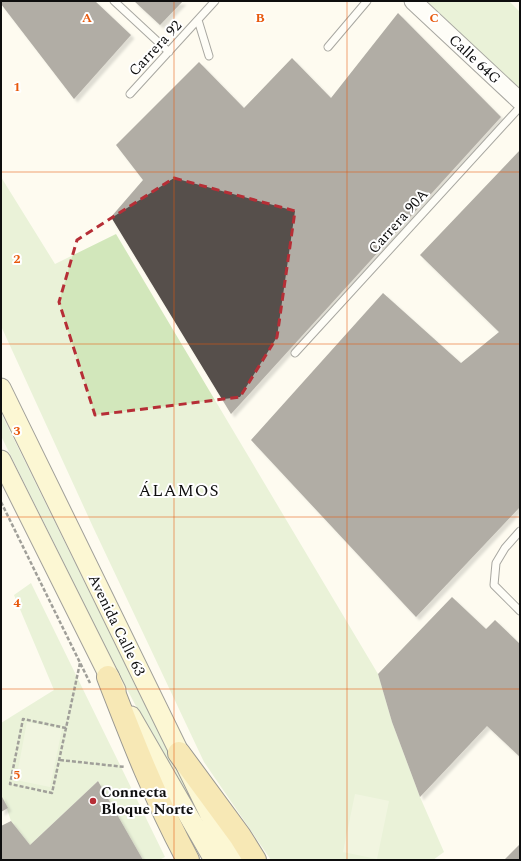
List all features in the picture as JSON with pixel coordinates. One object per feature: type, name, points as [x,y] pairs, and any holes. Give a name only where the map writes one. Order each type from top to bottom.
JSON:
[{"type":"main road","name":"Avenida Calle 63","points":[[1,388],[179,753],[210,815],[236,860]]},
{"type":"main road","name":"Avenida Calle 63","points":[[1,460],[100,680],[214,860]]},
{"type":"main road","points":[[100,680],[188,860]]},
{"type":"main road","points":[[179,753],[240,836],[255,860]]},
{"type":"street","name":"Calle 64G","points":[[413,1],[520,101]]},
{"type":"lane","points":[[114,1],[169,52]]},
{"type":"lane","name":"Carrera 92","points":[[130,94],[215,1]]},
{"type":"lane","points":[[328,47],[367,1]]},
{"type":"lane","points":[[198,20],[209,56]]},
{"type":"lane","name":"Carrera 90A","points":[[295,353],[520,107]]},
{"type":"lane","points":[[520,532],[505,548],[496,563],[494,585],[520,611]]},
{"type":"path","points":[[1,502],[81,663],[100,680]]},
{"type":"path","points":[[66,728],[23,719],[10,784],[52,793],[81,663]]},
{"type":"path","points":[[60,760],[132,768]]},
{"type":"highlighted area","points":[[174,178],[295,211],[277,337],[240,397],[95,415],[59,302],[77,240]]},
{"type":"green space","points":[[427,1],[509,1],[520,12],[520,90]]},
{"type":"green space","points":[[1,177],[55,264],[116,234],[378,674],[392,722],[420,797],[444,852],[433,860],[271,860],[204,762],[93,527],[1,326]]},
{"type":"green space","points":[[1,413],[215,847],[169,769],[118,672],[1,436]]},
{"type":"green space","points":[[31,583],[165,857],[159,860],[143,860],[98,781],[30,845],[11,821],[1,795],[1,723],[54,690],[14,595]]},
{"type":"green space","points":[[27,722],[62,729],[50,787],[16,780]]},
{"type":"green space","points":[[355,794],[389,801],[377,859],[343,852]]},
{"type":"building","points":[[1,1],[95,1],[131,35],[74,99],[1,4]]},
{"type":"building","points":[[134,1],[183,1],[160,25]]},
{"type":"building","points":[[398,13],[501,117],[231,414],[111,217],[143,180],[116,145],[199,62],[244,108],[292,58],[331,98]]},
{"type":"building","points":[[520,150],[520,507],[416,617],[251,440],[383,293],[461,363],[499,332],[420,255]]},
{"type":"building","points":[[452,597],[486,629],[495,620],[520,644],[520,757],[487,726],[420,797],[392,722],[378,674]]},
{"type":"building","name":"Connecta Bloque Norte","points":[[98,781],[143,860],[1,860],[1,826],[11,821],[30,845]]},
{"type":"building","points":[[1,795],[8,808],[1,812]]},
{"type":"building","points":[[520,844],[520,860],[504,860]]},
{"type":"place","name":"Connecta Bloque Norte","points":[[93,801]]},
{"type":"district","name":"ÁLAMOS","points":[[179,490]]}]
